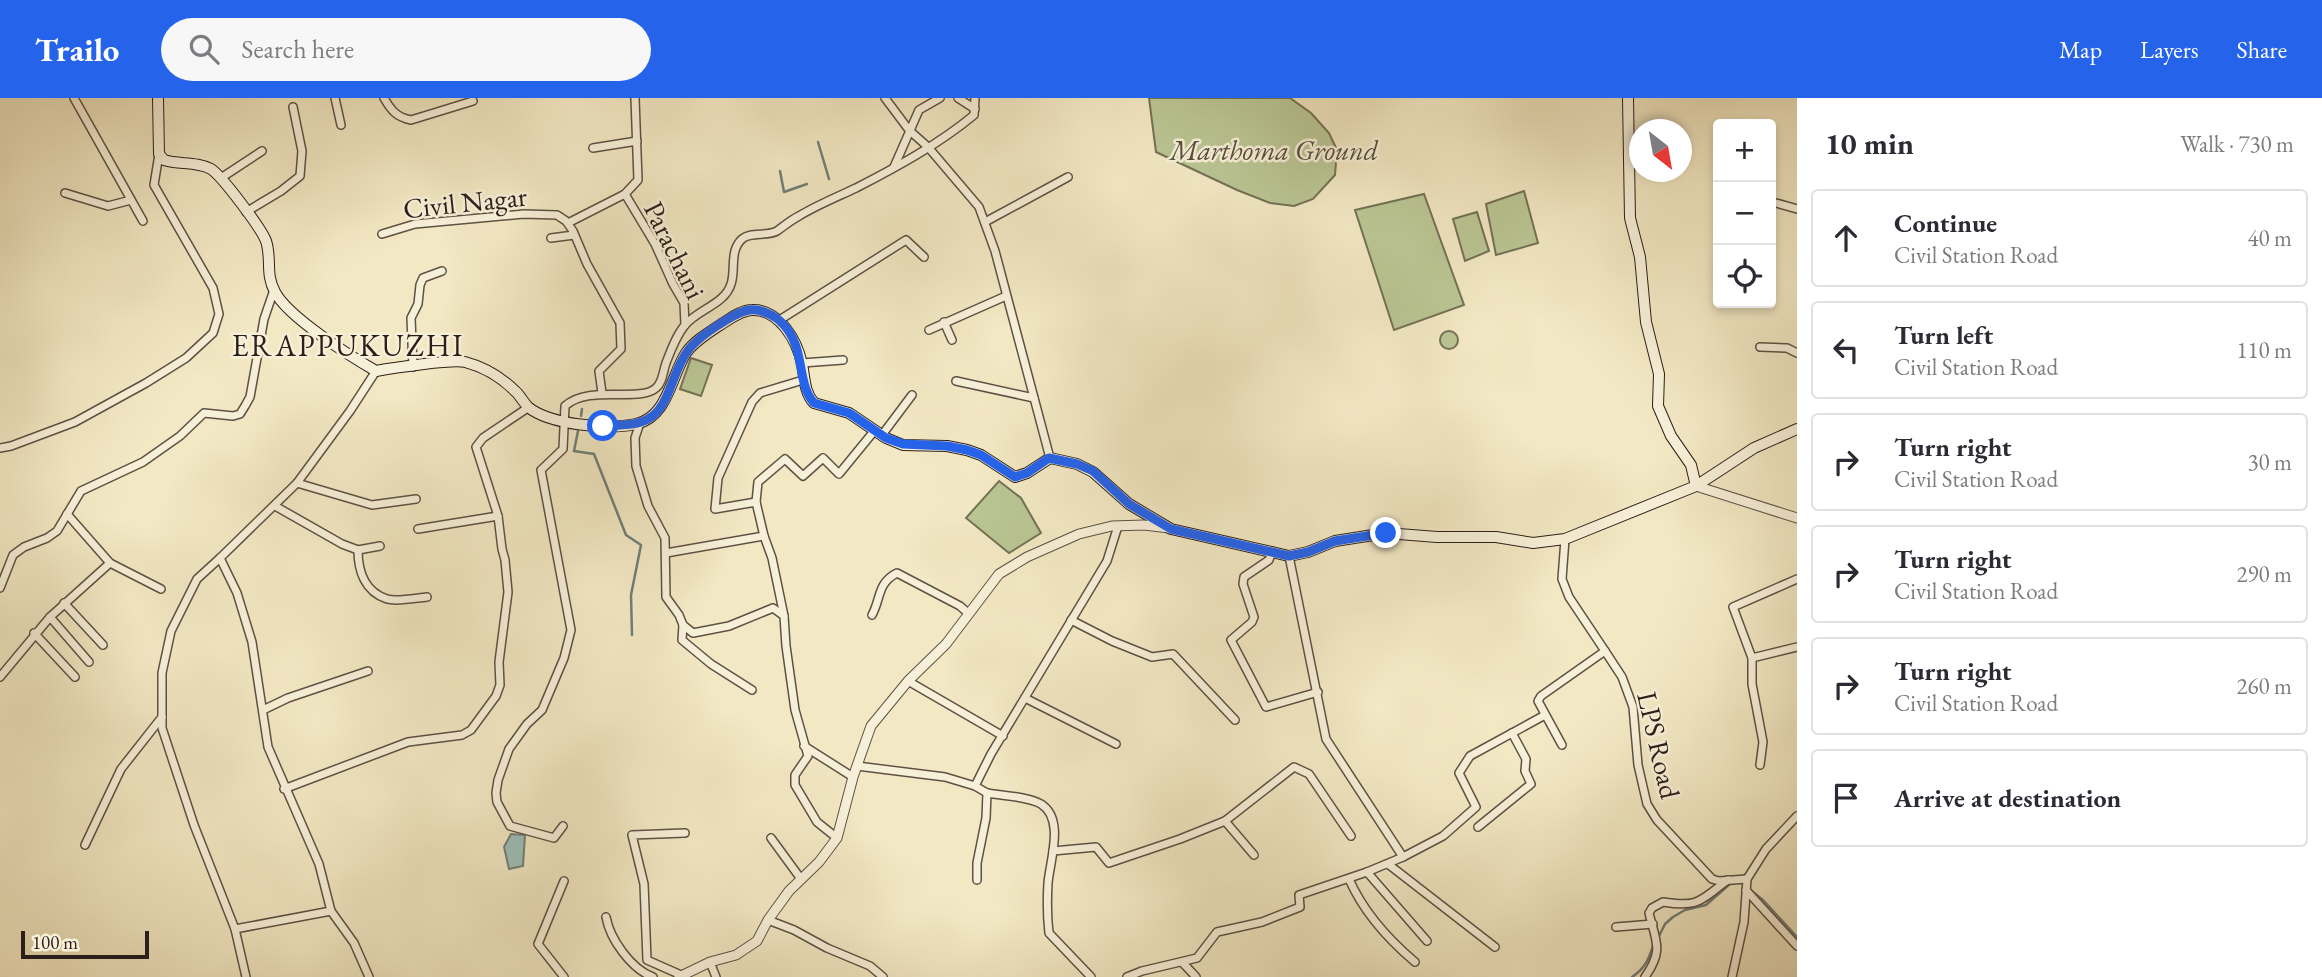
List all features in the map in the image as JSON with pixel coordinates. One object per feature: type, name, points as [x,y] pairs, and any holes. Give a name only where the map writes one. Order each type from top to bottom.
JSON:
[{"type":"main road","points":[[158,98],[159,154],[170,162],[209,168],[221,178],[267,243],[268,276],[279,299],[303,320],[358,361],[376,371],[461,361],[481,367],[516,391],[529,407],[564,421],[603,426],[640,423],[656,414],[687,351],[711,330],[750,310],[769,313],[792,339],[802,363],[803,380],[809,398],[814,403],[849,413],[903,444],[947,446],[981,455],[1015,477],[1027,473],[1049,458],[1077,464],[1093,471],[1129,504],[1171,529],[1289,556],[1335,541],[1386,533],[1437,537],[1496,537],[1533,543],[1566,539],[1696,486],[1754,448],[1797,429]]},
{"type":"main road","points":[[1628,98],[1630,218],[1640,257],[1646,322],[1659,373],[1658,406],[1671,436],[1691,465],[1696,486]]},
{"type":"street","points":[[74,98],[143,221]]},
{"type":"street","points":[[335,98],[341,125]]},
{"type":"street","points":[[384,98],[391,111],[411,120],[473,101]]},
{"type":"street","points":[[568,223],[625,194],[638,180],[635,98]]},
{"type":"street","points":[[885,98],[909,130],[928,147],[979,207],[995,251],[1049,458]]},
{"type":"street","points":[[894,167],[919,110],[940,98]]},
{"type":"street","points":[[958,98],[975,109]]},
{"type":"street","points":[[563,826],[554,838],[510,827],[497,802],[496,793],[509,749],[527,724],[542,710],[564,658],[571,630],[541,470],[563,449],[565,406],[571,401],[602,393],[642,394],[655,389],[660,383],[677,337],[685,325],[698,313],[727,296],[733,280],[736,246],[743,237],[749,234],[769,234],[797,216],[928,147],[974,115],[975,98]]},
{"type":"street","points":[[246,212],[300,176],[302,151],[293,107]]},
{"type":"street","points":[[593,148],[637,141]]},
{"type":"street","points":[[221,178],[262,151]]},
{"type":"street","points":[[0,448],[75,422],[186,358],[214,333],[219,314],[213,288],[154,185],[159,154]]},
{"type":"street","points":[[985,222],[1068,177]]},
{"type":"street","points":[[65,193],[108,206],[131,200]]},
{"type":"street","name":"Parachani","points":[[625,194],[684,303],[685,325]]},
{"type":"street","points":[[1776,203],[1797,209]]},
{"type":"street","name":"Civil Nagar","points":[[382,234],[415,224],[524,214],[557,215],[568,223],[620,323],[621,349],[599,371],[602,393]]},
{"type":"street","points":[[551,239],[574,235]]},
{"type":"street","points":[[778,321],[906,240],[924,257]]},
{"type":"street","points":[[413,367],[411,318],[418,304],[420,285],[424,278],[442,271]]},
{"type":"street","points":[[0,588],[13,555],[57,531],[81,491],[108,476],[143,462],[180,436],[204,413],[233,416],[240,414],[250,397],[264,319],[274,289]]},
{"type":"street","points":[[929,330],[1006,296]]},
{"type":"street","points":[[944,322],[952,340]]},
{"type":"street","points":[[1760,347],[1787,348],[1797,353]]},
{"type":"street","points":[[802,363],[843,359]]},
{"type":"street","points":[[246,977],[235,929],[194,825],[162,728],[162,673],[171,631],[197,579],[297,483],[376,371]]},
{"type":"street","points":[[756,502],[715,509],[718,478],[752,402],[760,393],[803,380]]},
{"type":"street","points":[[956,381],[1034,398]]},
{"type":"street","points":[[837,838],[817,822],[795,785],[795,775],[808,756],[799,732],[790,679],[784,616],[772,558],[756,502],[758,482],[785,459],[803,476],[822,458],[839,474],[912,395]]},
{"type":"street","points":[[284,789],[408,742],[462,735],[471,730],[496,696],[500,685],[499,662],[508,592],[499,516],[477,444],[529,407]]},
{"type":"street","points":[[640,423],[635,438],[636,466],[648,506],[665,538],[666,597],[683,625],[682,640],[711,664],[752,690]]},
{"type":"street","points":[[297,483],[372,505],[416,499]]},
{"type":"street","points":[[1696,486],[1797,518]]},
{"type":"street","points":[[275,506],[342,544],[358,550],[380,546]]},
{"type":"street","points":[[67,514],[110,563],[160,589]]},
{"type":"street","points":[[418,529],[499,516]]},
{"type":"street","points":[[685,833],[632,835],[644,884],[647,960],[680,976],[710,962],[736,955],[750,947],[763,933],[768,920],[837,838],[853,777],[871,726],[908,681],[946,644],[999,575],[1027,557],[1079,534],[1144,524],[1171,529]]},
{"type":"street","points":[[975,786],[1107,561],[1118,526]]},
{"type":"street","points":[[666,553],[764,536]]},
{"type":"street","name":"LPS Road","points":[[1566,539],[1562,579],[1569,597],[1622,677],[1633,707],[1638,765],[1647,804],[1657,820],[1712,879],[1747,879]]},
{"type":"street","points":[[358,550],[358,563],[365,584],[388,600],[427,597]]},
{"type":"street","points":[[1272,551],[1269,560],[1244,577],[1243,584],[1254,617],[1231,640],[1266,707],[1318,692]]},
{"type":"street","points":[[1289,556],[1326,738],[1404,857]]},
{"type":"street","points":[[220,558],[237,593],[252,642],[268,747],[284,789],[319,864],[331,911],[354,943],[369,977]]},
{"type":"street","points":[[0,677],[34,633],[110,563]]},
{"type":"street","points":[[872,615],[876,598],[884,585],[897,573],[950,600],[968,613]]},
{"type":"street","points":[[1760,765],[1763,741],[1752,684],[1752,658],[1733,607],[1797,579]]},
{"type":"street","points":[[64,603],[103,645]]},
{"type":"street","points":[[683,625],[693,633],[729,626],[773,608],[784,616]]},
{"type":"street","points":[[50,617],[89,662]]},
{"type":"street","points":[[1071,620],[1152,657],[1173,654],[1235,720]]},
{"type":"street","points":[[34,633],[75,677]]},
{"type":"street","points":[[1752,658],[1797,647]]},
{"type":"street","points":[[1562,744],[1538,701],[1541,696],[1605,651]]},
{"type":"street","points":[[263,710],[288,698],[368,671]]},
{"type":"street","points":[[908,681],[1003,736]]},
{"type":"street","points":[[1025,698],[1116,744]]},
{"type":"street","points":[[1127,977],[1197,958],[1217,932],[1262,922],[1300,907],[1298,895],[1367,873],[1443,836],[1476,807],[1459,773],[1470,756],[1545,715]]},
{"type":"street","points":[[85,845],[121,769],[162,717]]},
{"type":"street","points":[[1478,828],[1531,784],[1525,771],[1526,759],[1511,733]]},
{"type":"street","points":[[804,746],[853,777]]},
{"type":"street","points":[[857,766],[945,777],[975,786],[987,793],[1039,803],[1048,810],[1052,822],[1053,851],[1047,896],[1049,933],[1091,977]]},
{"type":"street","points":[[1053,851],[1096,847],[1109,863],[1180,839],[1225,821],[1294,767],[1309,774],[1351,836]]},
{"type":"street","points":[[977,880],[987,793]]},
{"type":"street","points":[[1732,977],[1744,922],[1747,879],[1766,849],[1797,816]]},
{"type":"street","points":[[1225,821],[1254,855]]},
{"type":"street","points":[[771,838],[801,879]]},
{"type":"street","points":[[1388,864],[1495,947]]},
{"type":"street","points":[[1367,873],[1427,941]]},
{"type":"street","points":[[1349,879],[1356,893],[1397,947],[1415,962]]},
{"type":"street","points":[[1644,977],[1657,955],[1658,946],[1650,913],[1658,903],[1683,906],[1696,904],[1729,880]]},
{"type":"street","points":[[564,881],[538,944],[564,977]]},
{"type":"street","points":[[1746,890],[1797,946]]},
{"type":"street","points":[[235,929],[331,911]]},
{"type":"street","points":[[606,917],[608,927],[623,951],[636,967],[653,977]]},
{"type":"street","points":[[768,920],[870,966],[883,977]]},
{"type":"street","points":[[1616,927],[1653,924]]},
{"type":"street","points":[[710,962],[716,977]]},
{"type":"street","points":[[1182,962],[1196,977]]},
{"type":"green space","name":"Marthoma Ground","points":[[1149,98],[1290,98],[1311,113],[1329,133],[1337,150],[1335,175],[1313,199],[1294,206],[1270,203],[1237,190],[1156,152]]},
{"type":"green space","points":[[1524,191],[1538,243],[1496,255],[1486,204]]},
{"type":"green space","points":[[1424,194],[1464,305],[1394,330],[1355,210]]},
{"type":"green space","points":[[1477,212],[1489,251],[1465,261],[1453,219]]},
{"type":"green space","points":[[1449,331],[1455,334],[1458,340],[1455,346],[1449,349],[1443,346],[1440,340],[1443,334]]},
{"type":"green space","points":[[691,358],[712,365],[701,396],[680,389]]},
{"type":"green space","points":[[999,481],[1021,498],[1041,533],[1009,553],[966,518]]},
{"type":"water","points":[[511,834],[525,835],[523,866],[509,869],[504,847]]},
{"type":"waterway","points":[[818,142],[829,179]]},
{"type":"waterway","points":[[780,171],[784,192],[807,184]]},
{"type":"waterway","points":[[581,416],[582,409]]},
{"type":"waterway","points":[[578,431],[574,451],[594,454],[626,535],[641,545],[631,595],[632,635]]},
{"type":"waterway","points":[[1658,938],[1665,924],[1673,917],[1685,910],[1706,905],[1731,883]]},
{"type":"waterway","points":[[1749,889],[1763,900],[1797,937]]},
{"type":"waterway","points":[[1632,977],[1644,966],[1654,943]]},
{"type":"district","name":"ERAPPUKUZHI","points":[[348,345]]},
{"type":"route","points":[[603,426],[640,423],[656,414],[687,351],[711,330],[750,310],[769,313],[783,324],[797,349],[802,363],[803,380],[809,398],[814,403],[849,413],[886,438],[903,444],[947,446],[967,450],[981,455],[1015,477],[1027,473],[1049,458],[1077,464],[1093,471],[1129,504],[1171,529],[1233,541],[1289,556],[1335,541],[1386,533]]}]
